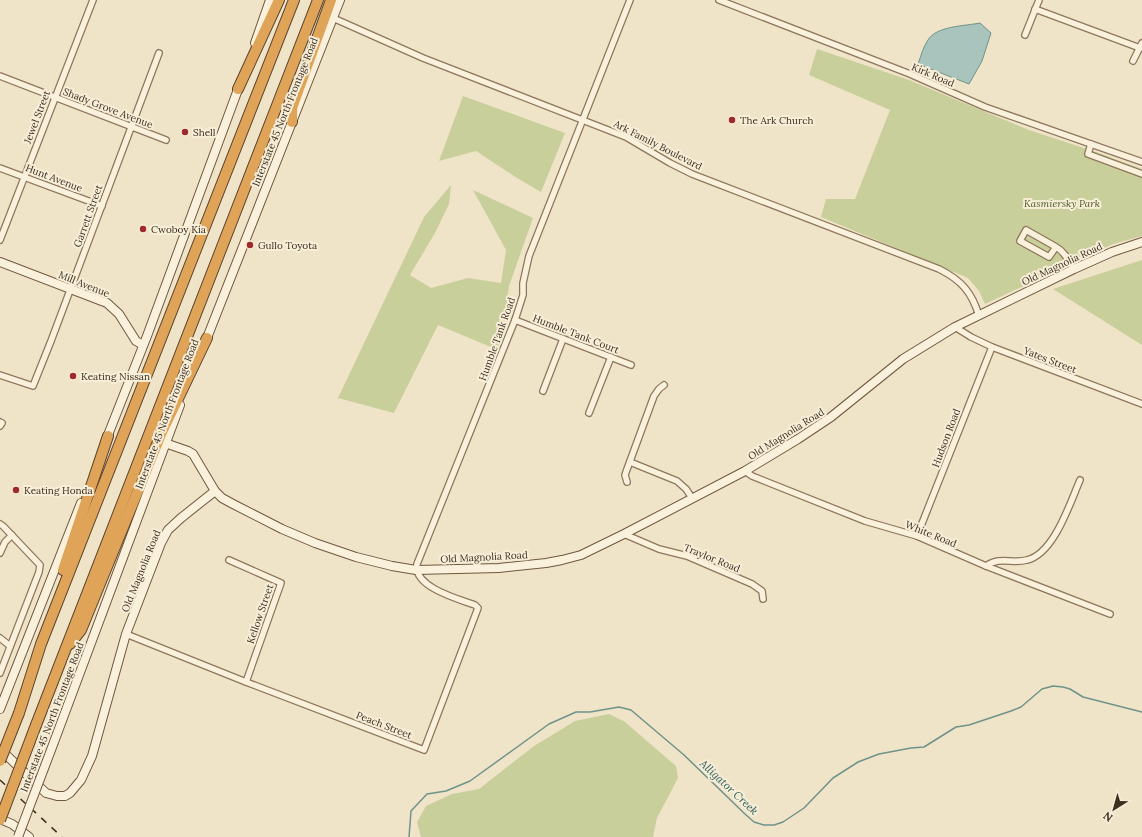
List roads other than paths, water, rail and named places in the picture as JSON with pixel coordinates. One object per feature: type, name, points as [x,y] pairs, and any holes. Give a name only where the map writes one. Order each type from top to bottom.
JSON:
[{"type":"highway","points":[[238,89],[279,0]]},
{"type":"highway","points":[[41,644],[294,0]]},
{"type":"highway","points":[[0,820],[64,651],[318,0]]},
{"type":"highway","points":[[292,122],[292,108],[331,0]]},
{"type":"highway","points":[[64,651],[81,630],[162,432],[207,338]]},
{"type":"highway","points":[[0,761],[41,644],[61,577],[108,436]]},
{"type":"street","name":"Jewel Street","points":[[0,240],[93,0]]},
{"type":"street","points":[[0,708],[143,345],[270,0]]},
{"type":"street","name":"Interstate 45 North Frontage Road","points":[[18,837],[166,443],[340,0]]},
{"type":"street","name":"Humble Tank Road","points":[[416,570],[417,564],[515,320],[523,295],[525,271],[529,256],[630,0]]},
{"type":"street","name":"Kirk Road","points":[[719,0],[910,74],[985,107],[1142,162]]},
{"type":"street","points":[[1025,35],[1039,0]]},
{"type":"street","points":[[1035,9],[1141,45],[1133,61]]},
{"type":"street","name":"Ark Family Boulevard","points":[[333,18],[423,58],[626,137],[692,174],[943,271],[967,288],[972,296],[979,316]]},
{"type":"street","name":"Garrett Street","points":[[0,375],[33,386],[159,53]]},
{"type":"street","name":"Shady Grove Avenue","points":[[0,76],[166,140]]},
{"type":"street","points":[[1091,144],[1088,154],[1142,174]]},
{"type":"street","name":"Hunt Avenue","points":[[0,168],[102,206]]},
{"type":"street","points":[[1056,246],[1049,257],[1020,241],[1026,230],[1056,246],[1066,256],[1074,269]]},
{"type":"street","name":"Old Magnolia Road","points":[[0,749],[46,793],[57,796],[65,796],[70,793],[81,780],[92,756],[126,634],[161,543],[168,530],[180,518],[215,491],[222,498],[233,504],[282,529],[315,543],[356,557],[392,566],[416,570],[499,568],[546,563],[581,555],[745,471],[798,439],[831,417],[903,359],[955,327],[1074,269],[1112,252],[1142,242]]},
{"type":"street","name":"Mill Avenue","points":[[0,262],[103,301],[114,308],[136,341],[143,345]]},
{"type":"street","name":"Humble Tank Court","points":[[515,320],[631,365]]},
{"type":"street","name":"Yates Street","points":[[955,327],[992,347],[1142,404]]},
{"type":"street","points":[[543,391],[563,339]]},
{"type":"street","name":"Hudson Road","points":[[917,536],[992,347]]},
{"type":"street","points":[[589,413],[611,357]]},
{"type":"street","points":[[627,482],[625,475],[654,396],[664,385]]},
{"type":"street","points":[[166,443],[193,454],[215,491]]},
{"type":"street","points":[[630,462],[677,481],[686,489],[692,498]]},
{"type":"street","name":"White Road","points":[[745,471],[752,476],[865,521],[917,536],[986,566],[1110,614]]},
{"type":"street","points":[[986,566],[995,561],[1028,560],[1042,552],[1053,540],[1080,480]]},
{"type":"street","points":[[0,524],[4,526],[40,565],[39,572],[0,673]]},
{"type":"street","name":"Traylor Road","points":[[624,534],[659,549],[687,556],[752,584],[762,591],[763,599]]},
{"type":"street","points":[[0,554],[5,542],[12,535]]},
{"type":"street","name":"Kellow Street","points":[[229,560],[281,583],[246,682]]},
{"type":"street","name":"Peach Street","points":[[126,634],[246,682],[424,750],[478,608],[475,605],[428,585],[419,577],[416,570]]},
{"type":"street","points":[[0,638],[10,646]]},
{"type":"street","points":[[0,820],[12,824],[29,837]]},
{"type":"water","points":[[980,23],[991,33],[982,61],[969,84],[918,64],[925,46],[932,35],[944,29]]},
{"type":"waterway","name":"Alligator Creek","points":[[409,837],[411,811],[427,794],[446,791],[470,781],[549,724],[576,712],[590,712],[619,707],[631,710],[684,755],[754,822],[764,825],[774,825],[783,822],[804,808],[833,778],[858,762],[879,754],[924,747],[956,727],[969,725],[1021,707],[1042,689],[1053,686],[1063,687],[1070,689],[1083,697],[1142,712]]},
{"type":"railway","points":[[0,780],[62,837]]},
{"type":"place","name":"The Ark Church","points":[[732,120]]},
{"type":"place","name":"Shell","points":[[185,132]]},
{"type":"place","name":"Cwoboy Kia","points":[[143,229]]},
{"type":"place","name":"Gullo Toyota","points":[[250,245]]},
{"type":"place","name":"Keating Nissan","points":[[73,376]]},
{"type":"place","name":"Keating Honda","points":[[16,490]]},
{"type":"park label","name":"Kasmiersky Park","points":[[1062,203]]}]
